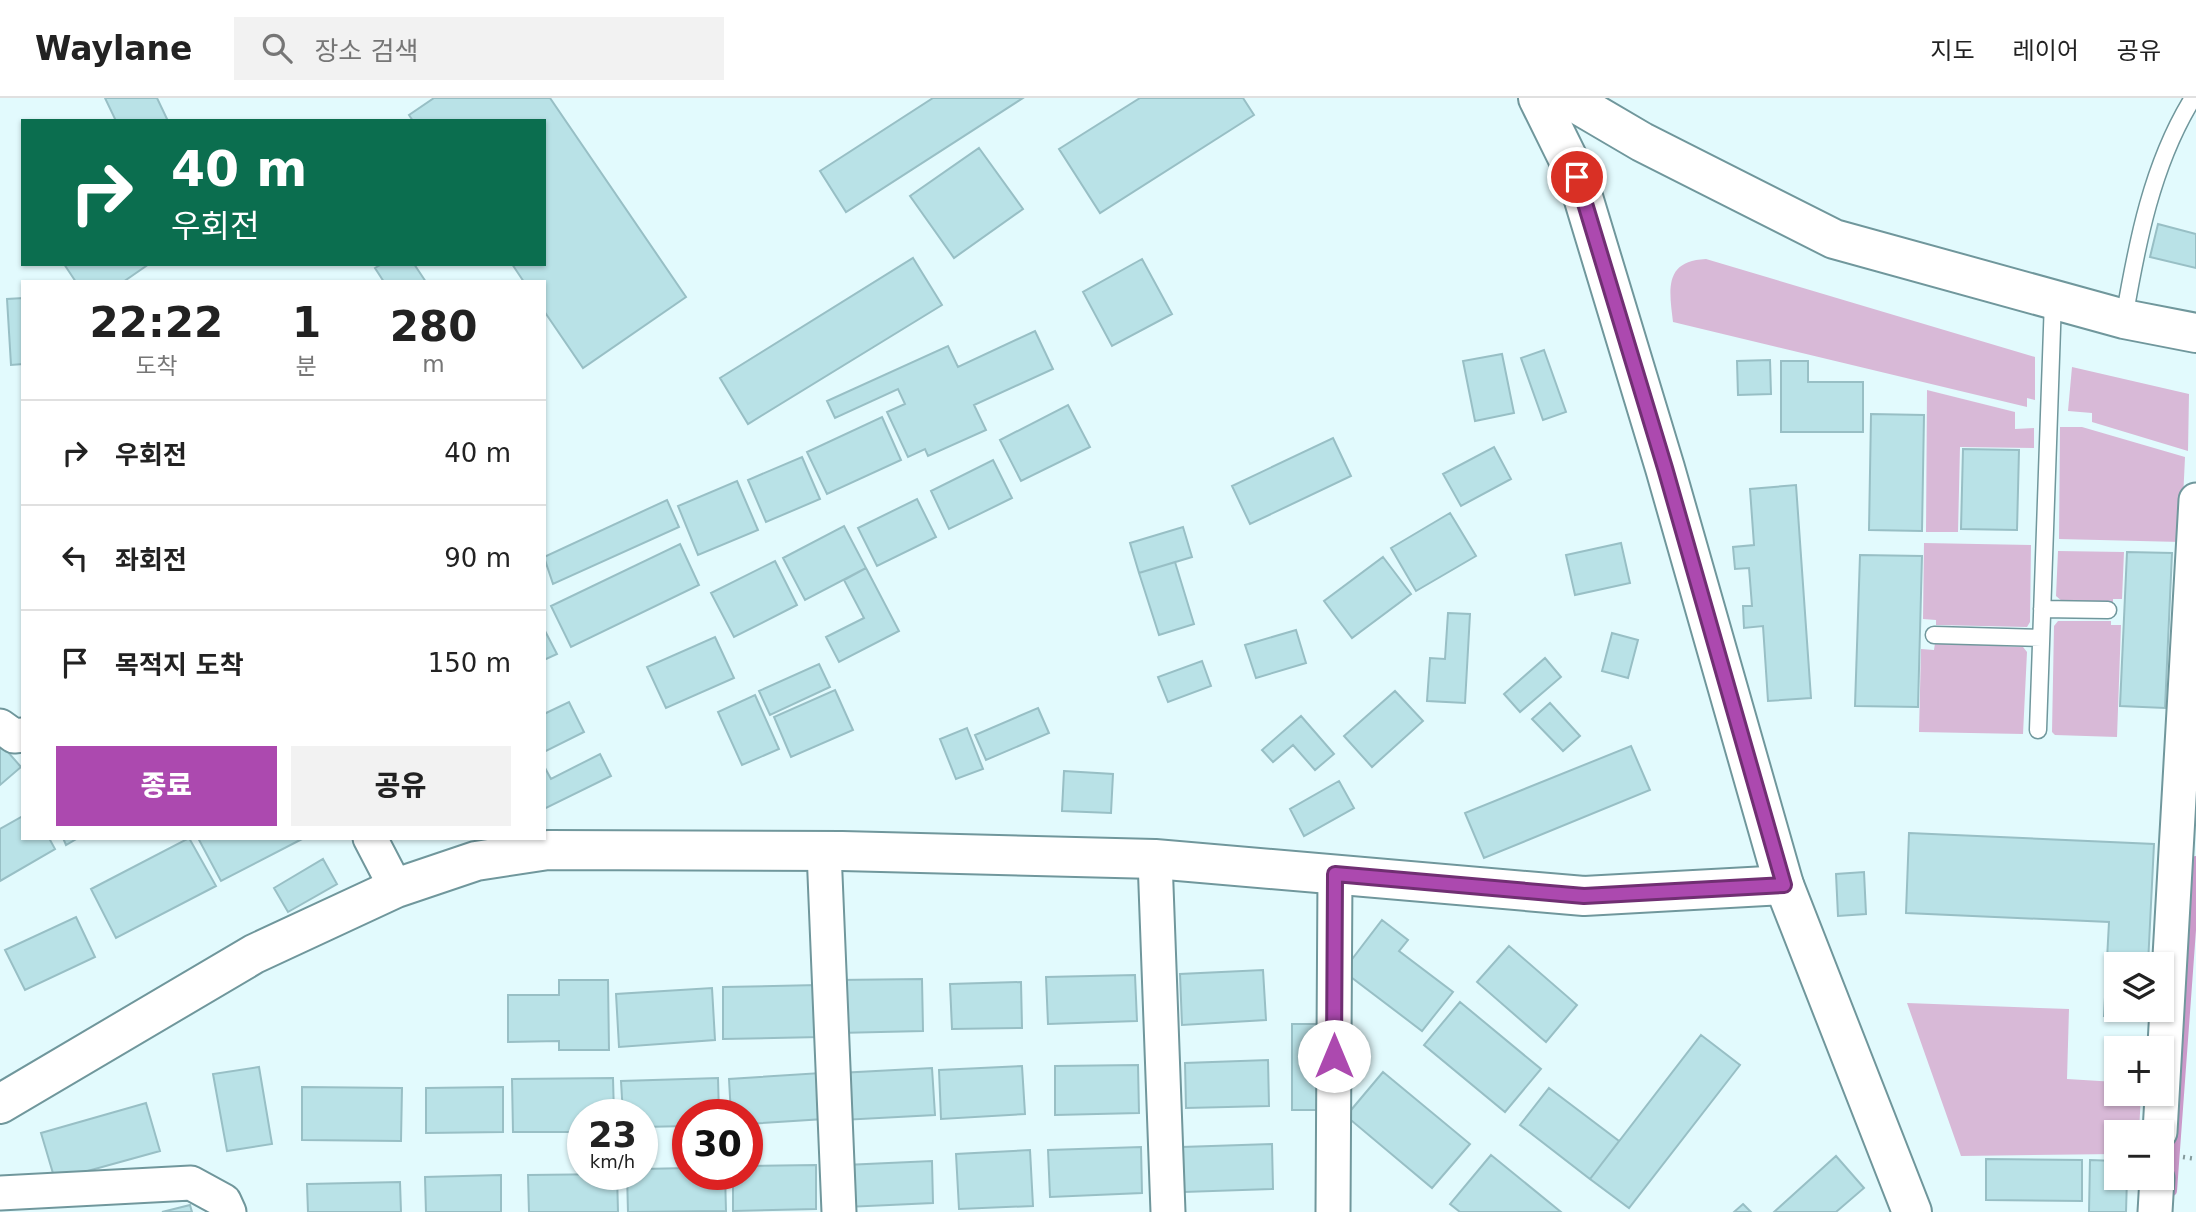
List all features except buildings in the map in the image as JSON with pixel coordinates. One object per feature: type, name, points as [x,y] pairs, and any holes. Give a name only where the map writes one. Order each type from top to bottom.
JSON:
[{"type":"main road","points":[[1538,98],[1577,177],[1665,468],[1784,885],[1912,1212]]},
{"type":"main road","points":[[1567,98],[1642,142],[1834,239],[2053,300],[2196,333]]},
{"type":"main road","points":[[0,1104],[254,954],[396,888],[476,861],[548,850],[824,851],[1155,859],[1584,896],[1784,885]]},
{"type":"street","points":[[2161,1120],[2196,499]]},
{"type":"street","points":[[0,726],[14,736],[21,735]]},
{"type":"street","points":[[371,840],[396,888]]},
{"type":"street","points":[[824,851],[839,1212]]},
{"type":"street","points":[[1155,859],[1168,1212]]},
{"type":"street","points":[[1333,1212],[1335,874]]},
{"type":"street","points":[[0,1193],[191,1183],[224,1200],[229,1212]]},
{"type":"street","points":[[2155,1212],[2156,1190]]},
{"type":"lane","points":[[2124,318],[2135,256],[2154,186],[2180,120],[2193,98]]},
{"type":"lane","points":[[2038,730],[2053,300]]},
{"type":"lane","points":[[2042,609],[2108,610]]},
{"type":"lane","points":[[1934,635],[2041,638]]},
{"type":"path","points":[[2184,1158],[2196,1159]]},
{"type":"shaded area","points":[[1706,259],[2035,357],[2035,400],[2027,398],[2027,407],[1673,322],[1671,288],[1676,271],[1692,261]]},
{"type":"shaded area","points":[[2072,367],[2189,394],[2188,451],[2092,422],[2092,413],[2068,411]]},
{"type":"shaded area","points":[[1927,390],[2015,412],[2015,429],[2034,428],[2034,448],[1960,447],[1958,532],[1926,532]]},
{"type":"shaded area","points":[[2060,427],[2082,427],[2185,457],[2181,542],[2059,539]]},
{"type":"shaded area","points":[[1924,543],[2031,545],[2030,622],[2027,627],[1936,625],[1936,620],[1923,619]]},
{"type":"shaded area","points":[[2058,551],[2124,552],[2122,599],[2113,599],[2113,603],[2063,602],[2056,596]]},
{"type":"shaded area","points":[[2058,621],[2111,621],[2111,625],[2121,625],[2117,737],[2055,735],[2052,732],[2054,626]]},
{"type":"shaded area","points":[[1935,643],[2023,647],[2027,652],[2023,734],[1919,732],[1921,649],[1934,650]]},
{"type":"shaded area","points":[[1907,1003],[2069,1009],[2067,1079],[2104,1081],[2104,1106],[2140,1106],[2140,1120],[2104,1120],[2104,1154],[1961,1156]]},
{"type":"waterway","points":[[2172,1191],[2196,861]]},
{"type":"route","points":[[1334,1056],[1335,874],[1584,896],[1784,885],[1665,468],[1577,177]]}]
